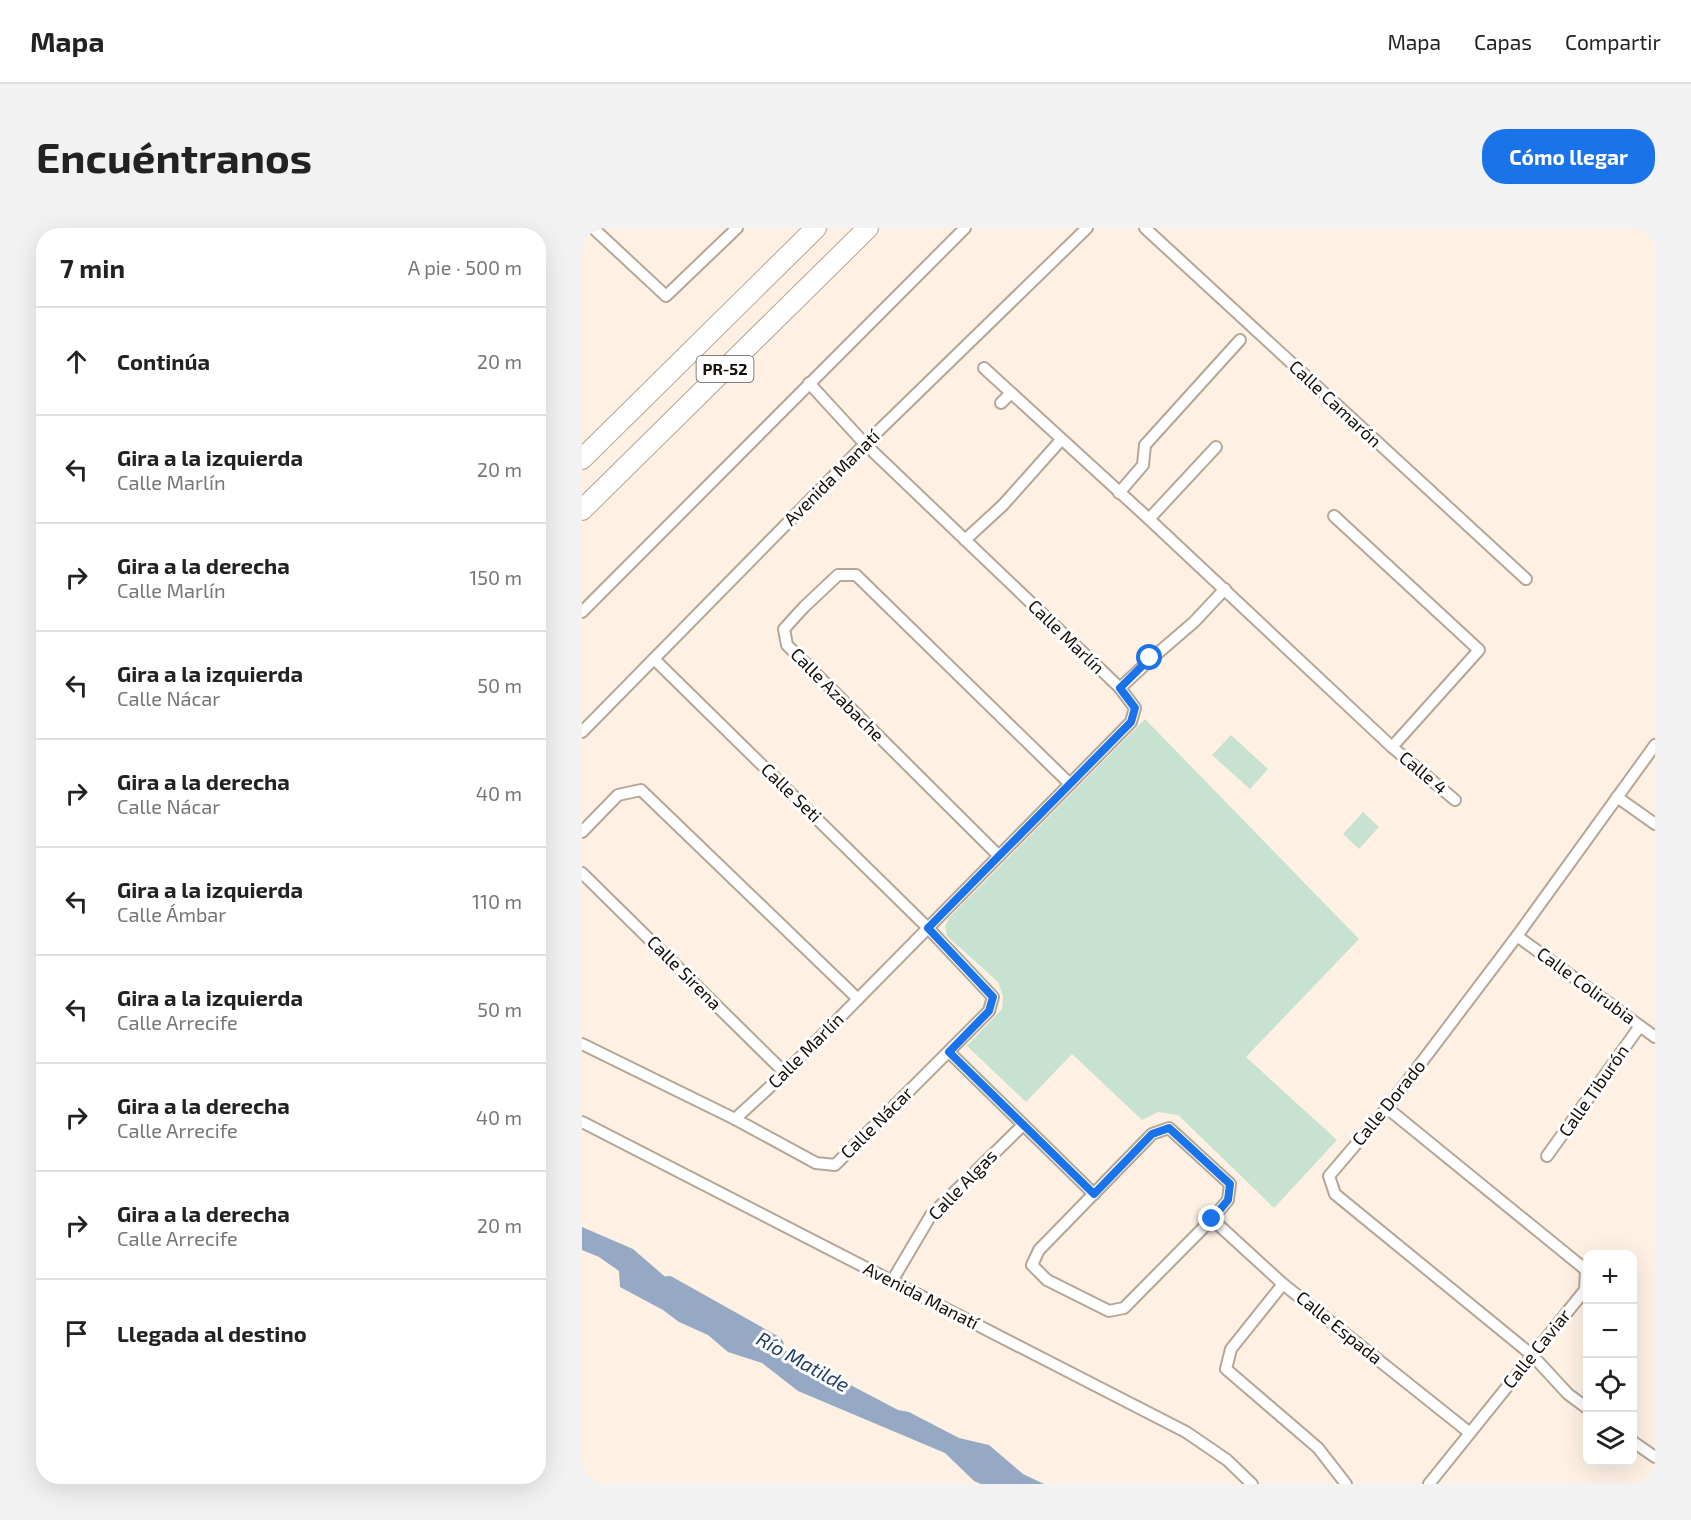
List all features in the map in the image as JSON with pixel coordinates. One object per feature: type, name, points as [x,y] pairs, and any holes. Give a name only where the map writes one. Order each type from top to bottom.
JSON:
[{"type":"highway","name":"PR-52","points":[[582,459],[816,228]]},
{"type":"highway","name":"PR-52","points":[[582,510],[868,228]]},
{"type":"street","points":[[593,228],[666,296],[736,228]]},
{"type":"street","points":[[582,612],[965,228]]},
{"type":"street","name":"Avenida Manatí","points":[[582,732],[865,444],[1087,228]]},
{"type":"street","name":"Calle Camarón","points":[[1145,228],[1526,579]]},
{"type":"street","points":[[1119,493],[1143,465],[1144,445],[1240,340]]},
{"type":"street","name":"Calle 4","points":[[984,368],[1225,589],[1392,747],[1455,800]]},
{"type":"street","name":"Calle Marlín","points":[[735,1119],[785,1073],[1131,722],[1135,708],[1120,688],[865,444],[809,383]]},
{"type":"street","points":[[1001,403],[1011,393]]},
{"type":"street","points":[[965,540],[1003,506],[1061,440]]},
{"type":"street","points":[[1149,519],[1216,447]]},
{"type":"street","points":[[1334,516],[1479,650],[1392,747]]},
{"type":"street","name":"Calle Azabache","points":[[999,856],[787,645],[784,629],[804,607],[838,575],[856,575],[1070,784]]},
{"type":"street","points":[[1120,688],[1150,658],[1194,622],[1225,589]]},
{"type":"street","name":"Calle Seti","points":[[654,659],[928,928]]},
{"type":"street","name":"Calle Dorado","points":[[1583,1405],[1568,1394],[1533,1355],[1335,1194],[1329,1176],[1387,1108],[1517,936],[1655,745]]},
{"type":"street","points":[[582,832],[618,795],[640,790],[858,999]]},
{"type":"street","points":[[1617,797],[1655,824]]},
{"type":"street","name":"Calle Sirena","points":[[582,873],[785,1073]]},
{"type":"street","name":"Calle Nácar","points":[[582,1044],[735,1119],[816,1163],[835,1165],[989,1011],[993,997],[928,928]]},
{"type":"street","name":"Calle Colirubia","points":[[1517,936],[1655,1036]]},
{"type":"street","name":"Calle Tiburón","points":[[1547,1156],[1640,1026]]},
{"type":"street","points":[[949,1052],[1094,1194]]},
{"type":"street","name":"Calle Caviar","points":[[1387,1108],[1586,1270],[1585,1290],[1429,1484]]},
{"type":"street","name":"Avenida Manatí","points":[[582,1122],[1186,1432],[1227,1460],[1252,1484]]},
{"type":"street","name":"Calle Algas","points":[[891,1281],[931,1215],[1023,1125]]},
{"type":"street","points":[[1169,1128],[1230,1184],[1228,1200],[1212,1219],[1124,1308],[1109,1311],[1047,1280],[1032,1265],[1038,1250],[1094,1194],[1152,1134],[1169,1128]]},
{"type":"street","name":"Calle Espada","points":[[1212,1219],[1283,1284],[1470,1433]]},
{"type":"street","points":[[1283,1284],[1231,1349],[1226,1369],[1318,1448],[1346,1484]]},
{"type":"street","points":[[1637,1444],[1655,1457]]},
{"type":"green space","points":[[1145,719],[1359,939],[1246,1057],[1337,1140],[1274,1208],[1178,1115],[1158,1112],[1142,1120],[1072,1054],[1026,1102],[967,1046],[1002,1009],[1003,996],[998,982],[947,936],[945,926],[949,918]]},
{"type":"green space","points":[[1231,735],[1268,769],[1250,789],[1212,755]]},
{"type":"green space","points":[[1363,812],[1379,827],[1359,849],[1343,834]]},
{"type":"water","name":"Río Matilde","points":[[582,1227],[633,1249],[708,1314],[786,1351],[898,1410],[909,1412],[959,1438],[989,1445],[1023,1474],[1044,1484],[981,1484],[974,1481],[945,1453],[798,1391],[762,1363],[728,1352],[708,1335],[679,1322],[663,1310],[620,1287],[619,1271],[599,1257],[582,1250]]},
{"type":"waterway","name":"Río Matilde","points":[[668,1287],[773,1346]]},
{"type":"route","points":[[1150,658],[1120,688],[1135,708],[1131,722],[928,928],[993,997],[989,1011],[949,1052],[1094,1194],[1152,1134],[1169,1128],[1230,1184],[1228,1200],[1212,1219]]}]
